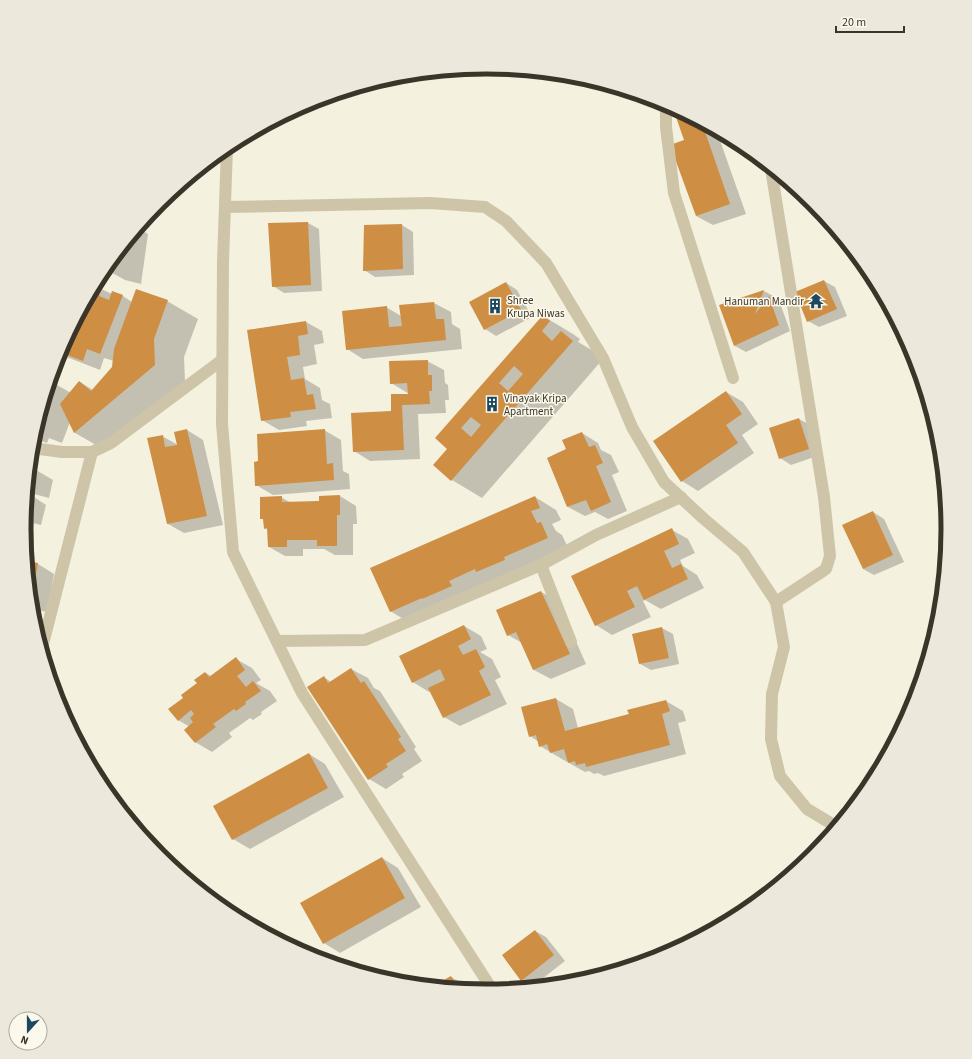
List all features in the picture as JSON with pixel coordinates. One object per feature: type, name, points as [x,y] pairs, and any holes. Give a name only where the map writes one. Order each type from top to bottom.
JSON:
[{"type":"street","points":[[666,112],[666,127],[674,193],[733,378]]},
{"type":"street","points":[[227,156],[223,262],[222,424],[233,552],[302,693],[489,984]]},
{"type":"street","points":[[772,176],[824,497],[830,556],[826,569],[776,602]]},
{"type":"street","points":[[225,207],[430,203],[485,207],[506,221],[546,263],[603,358],[632,427],[664,482],[743,552],[776,602],[784,647],[772,694],[771,739],[780,776],[807,809],[833,824]]},
{"type":"street","points":[[39,449],[62,452],[92,452],[111,443],[222,360]]},
{"type":"street","points":[[45,637],[92,452]]},
{"type":"street","points":[[277,641],[365,640],[540,564],[596,535],[681,497]]},
{"type":"street","points":[[540,564],[571,642]]},
{"type":"building","points":[[676,117],[704,130],[730,204],[696,216],[670,145],[684,140]]},
{"type":"building","points":[[308,222],[311,285],[272,287],[268,223]]},
{"type":"building","points":[[402,224],[403,269],[363,271],[364,225]]},
{"type":"building","name":"Hanuman Mandir","points":[[824,280],[837,309],[807,322],[795,292]]},
{"type":"building","name":"Shree Krupa Niwas","points":[[506,282],[521,310],[484,330],[469,302]]},
{"type":"building","points":[[102,287],[99,296],[109,300],[112,291],[123,295],[100,354],[87,349],[83,361],[66,355],[92,302]]},
{"type":"building","points":[[136,289],[168,300],[154,339],[155,365],[74,433],[60,404],[79,381],[91,391],[112,367],[114,349]]},
{"type":"building","points":[[764,290],[755,314],[769,296],[779,325],[734,346],[719,305]]},
{"type":"building","points":[[434,302],[436,319],[444,319],[446,340],[346,350],[342,311],[387,306],[389,327],[402,326],[399,305]]},
{"type":"building","name":"Vinayak Kripa Apartment","points":[[543,315],[550,321],[542,331],[552,341],[561,331],[573,341],[451,481],[433,465],[447,449],[435,438]],"holes":[[[514,366],[523,374],[508,391],[499,383]],[[471,417],[481,425],[471,437],[461,428]]]},
{"type":"building","points":[[306,321],[308,334],[298,336],[300,355],[287,357],[291,380],[304,378],[307,395],[313,394],[316,409],[290,412],[291,417],[261,421],[247,330]]},
{"type":"building","points":[[428,360],[428,375],[432,375],[432,391],[429,391],[430,404],[402,405],[404,450],[353,452],[351,413],[391,411],[391,394],[408,394],[407,383],[390,384],[389,361]]},
{"type":"building","points":[[55,383],[57,384],[47,411]]},
{"type":"building","points":[[726,391],[742,414],[726,425],[738,443],[681,482],[653,441]]},
{"type":"building","points":[[799,418],[809,449],[779,459],[769,428]]},
{"type":"building","points":[[187,429],[207,516],[167,524],[147,438],[163,435],[165,447],[177,445],[174,432]]},
{"type":"building","points":[[325,429],[327,464],[333,463],[334,480],[255,486],[254,462],[258,461],[257,434]]},
{"type":"building","points":[[582,432],[589,447],[595,445],[603,463],[596,466],[611,502],[591,511],[586,500],[567,507],[547,458],[566,449],[562,440]]},
{"type":"building","points":[[35,469],[37,469],[34,482]]},
{"type":"building","points":[[340,495],[340,515],[337,515],[337,546],[317,546],[317,540],[287,540],[287,547],[268,547],[267,528],[264,529],[263,519],[260,519],[260,497],[282,496],[282,502],[319,501],[319,496]]},
{"type":"building","points":[[535,496],[540,508],[531,511],[537,523],[541,522],[548,538],[504,557],[505,560],[476,572],[475,569],[449,581],[452,586],[390,612],[370,568]]},
{"type":"building","points":[[873,511],[893,555],[863,569],[842,525]]},
{"type":"building","points":[[672,528],[679,544],[664,551],[672,568],[681,564],[688,579],[644,600],[637,586],[627,591],[635,607],[595,626],[571,576]]},
{"type":"building","points":[[32,562],[38,563],[34,582]]},
{"type":"building","points":[[541,591],[570,654],[533,670],[516,632],[507,636],[496,610]]},
{"type":"building","points":[[464,625],[471,639],[458,646],[463,655],[476,649],[485,667],[479,671],[491,695],[443,718],[428,688],[445,680],[440,669],[412,683],[399,656]]},
{"type":"building","points":[[662,627],[669,658],[639,664],[632,634]]},
{"type":"building","points":[[236,657],[245,670],[237,676],[246,687],[253,681],[261,691],[245,702],[246,704],[236,711],[234,709],[213,724],[216,727],[195,743],[184,730],[193,722],[190,718],[194,714],[191,710],[178,721],[168,709],[183,698],[181,695],[197,683],[194,680],[205,672],[209,677]]},
{"type":"building","points":[[351,668],[361,683],[364,681],[401,737],[398,739],[406,751],[386,764],[388,767],[368,780],[307,687],[324,676],[328,683]]},
{"type":"building","points":[[556,698],[565,731],[629,714],[627,710],[666,700],[670,711],[662,714],[670,745],[586,767],[585,763],[576,765],[575,761],[568,763],[564,749],[550,753],[547,744],[539,747],[536,735],[529,737],[521,707]]},
{"type":"building","points":[[309,753],[328,788],[232,840],[213,806]]},
{"type":"building","points":[[382,857],[405,898],[323,944],[300,903]]},
{"type":"building","points":[[535,930],[554,955],[521,981],[502,955]]},
{"type":"building","points":[[451,976],[456,984],[440,982]]},
{"type":"place","name":"Hanuman Mandir","points":[[816,301]]},
{"type":"place","name":"Shree Krupa Niwas","points":[[495,306]]},
{"type":"place","name":"Vinayak Kripa Apartment","points":[[492,404]]}]
